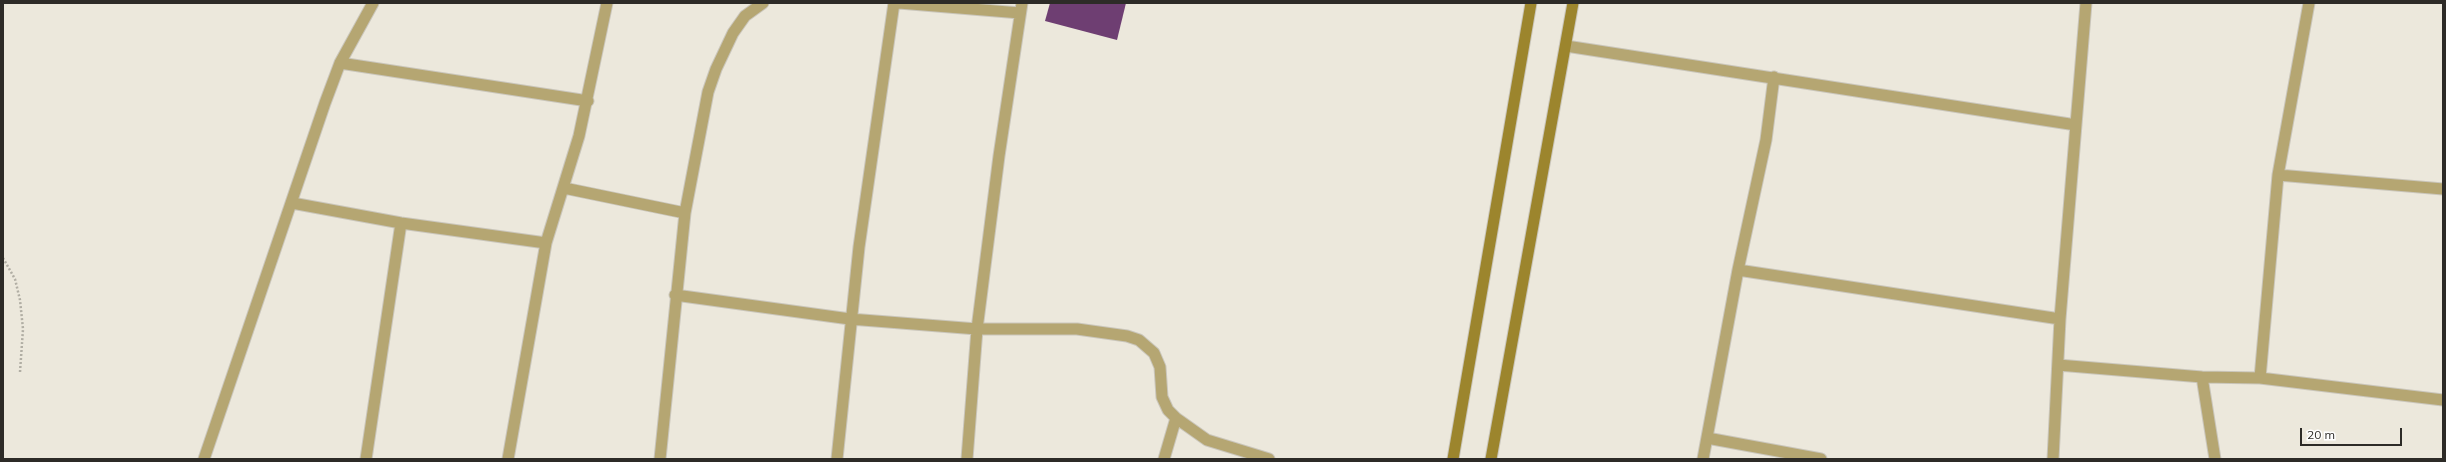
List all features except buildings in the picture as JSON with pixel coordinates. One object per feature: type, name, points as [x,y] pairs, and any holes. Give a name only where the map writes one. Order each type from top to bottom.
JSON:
[{"type":"main road","points":[[1453,459],[1531,3]]},
{"type":"main road","points":[[1491,459],[1573,3]]},
{"type":"street","points":[[204,459],[340,63],[373,3]]},
{"type":"street","points":[[508,459],[546,243],[564,188],[588,101],[607,3]]},
{"type":"street","points":[[660,459],[675,295],[685,213],[708,92],[725,47],[745,16],[763,3]]},
{"type":"street","points":[[837,459],[858,246],[894,3]]},
{"type":"street","points":[[899,3],[1021,8],[998,156],[977,329],[967,459]]},
{"type":"street","points":[[2053,459],[2060,319],[2086,3]]},
{"type":"street","points":[[2260,378],[2278,175],[2309,3]]},
{"type":"street","points":[[1566,46],[1774,77],[2076,125]]},
{"type":"street","points":[[340,63],[588,101]]},
{"type":"street","points":[[1703,459],[1738,270],[1766,140],[1774,77]]},
{"type":"street","points":[[2278,175],[2443,189]]},
{"type":"street","points":[[564,188],[685,213]]},
{"type":"street","points":[[292,203],[402,223],[546,243]]},
{"type":"street","points":[[366,459],[402,223]]},
{"type":"street","points":[[1738,270],[2060,319]]},
{"type":"street","points":[[675,295],[850,319],[977,329],[1076,329],[1108,332],[1138,340],[1154,353],[1160,368],[1161,389],[1165,404],[1176,418],[1207,440],[1269,459]]},
{"type":"street","points":[[2058,365],[2202,377],[2260,378],[2443,400]]},
{"type":"street","points":[[2202,377],[2214,459]]},
{"type":"street","points":[[1164,459],[1176,418]]},
{"type":"street","points":[[1707,438],[1821,459]]},
{"type":"path","points":[[3,258],[15,279],[20,300],[23,329],[20,372]]}]
